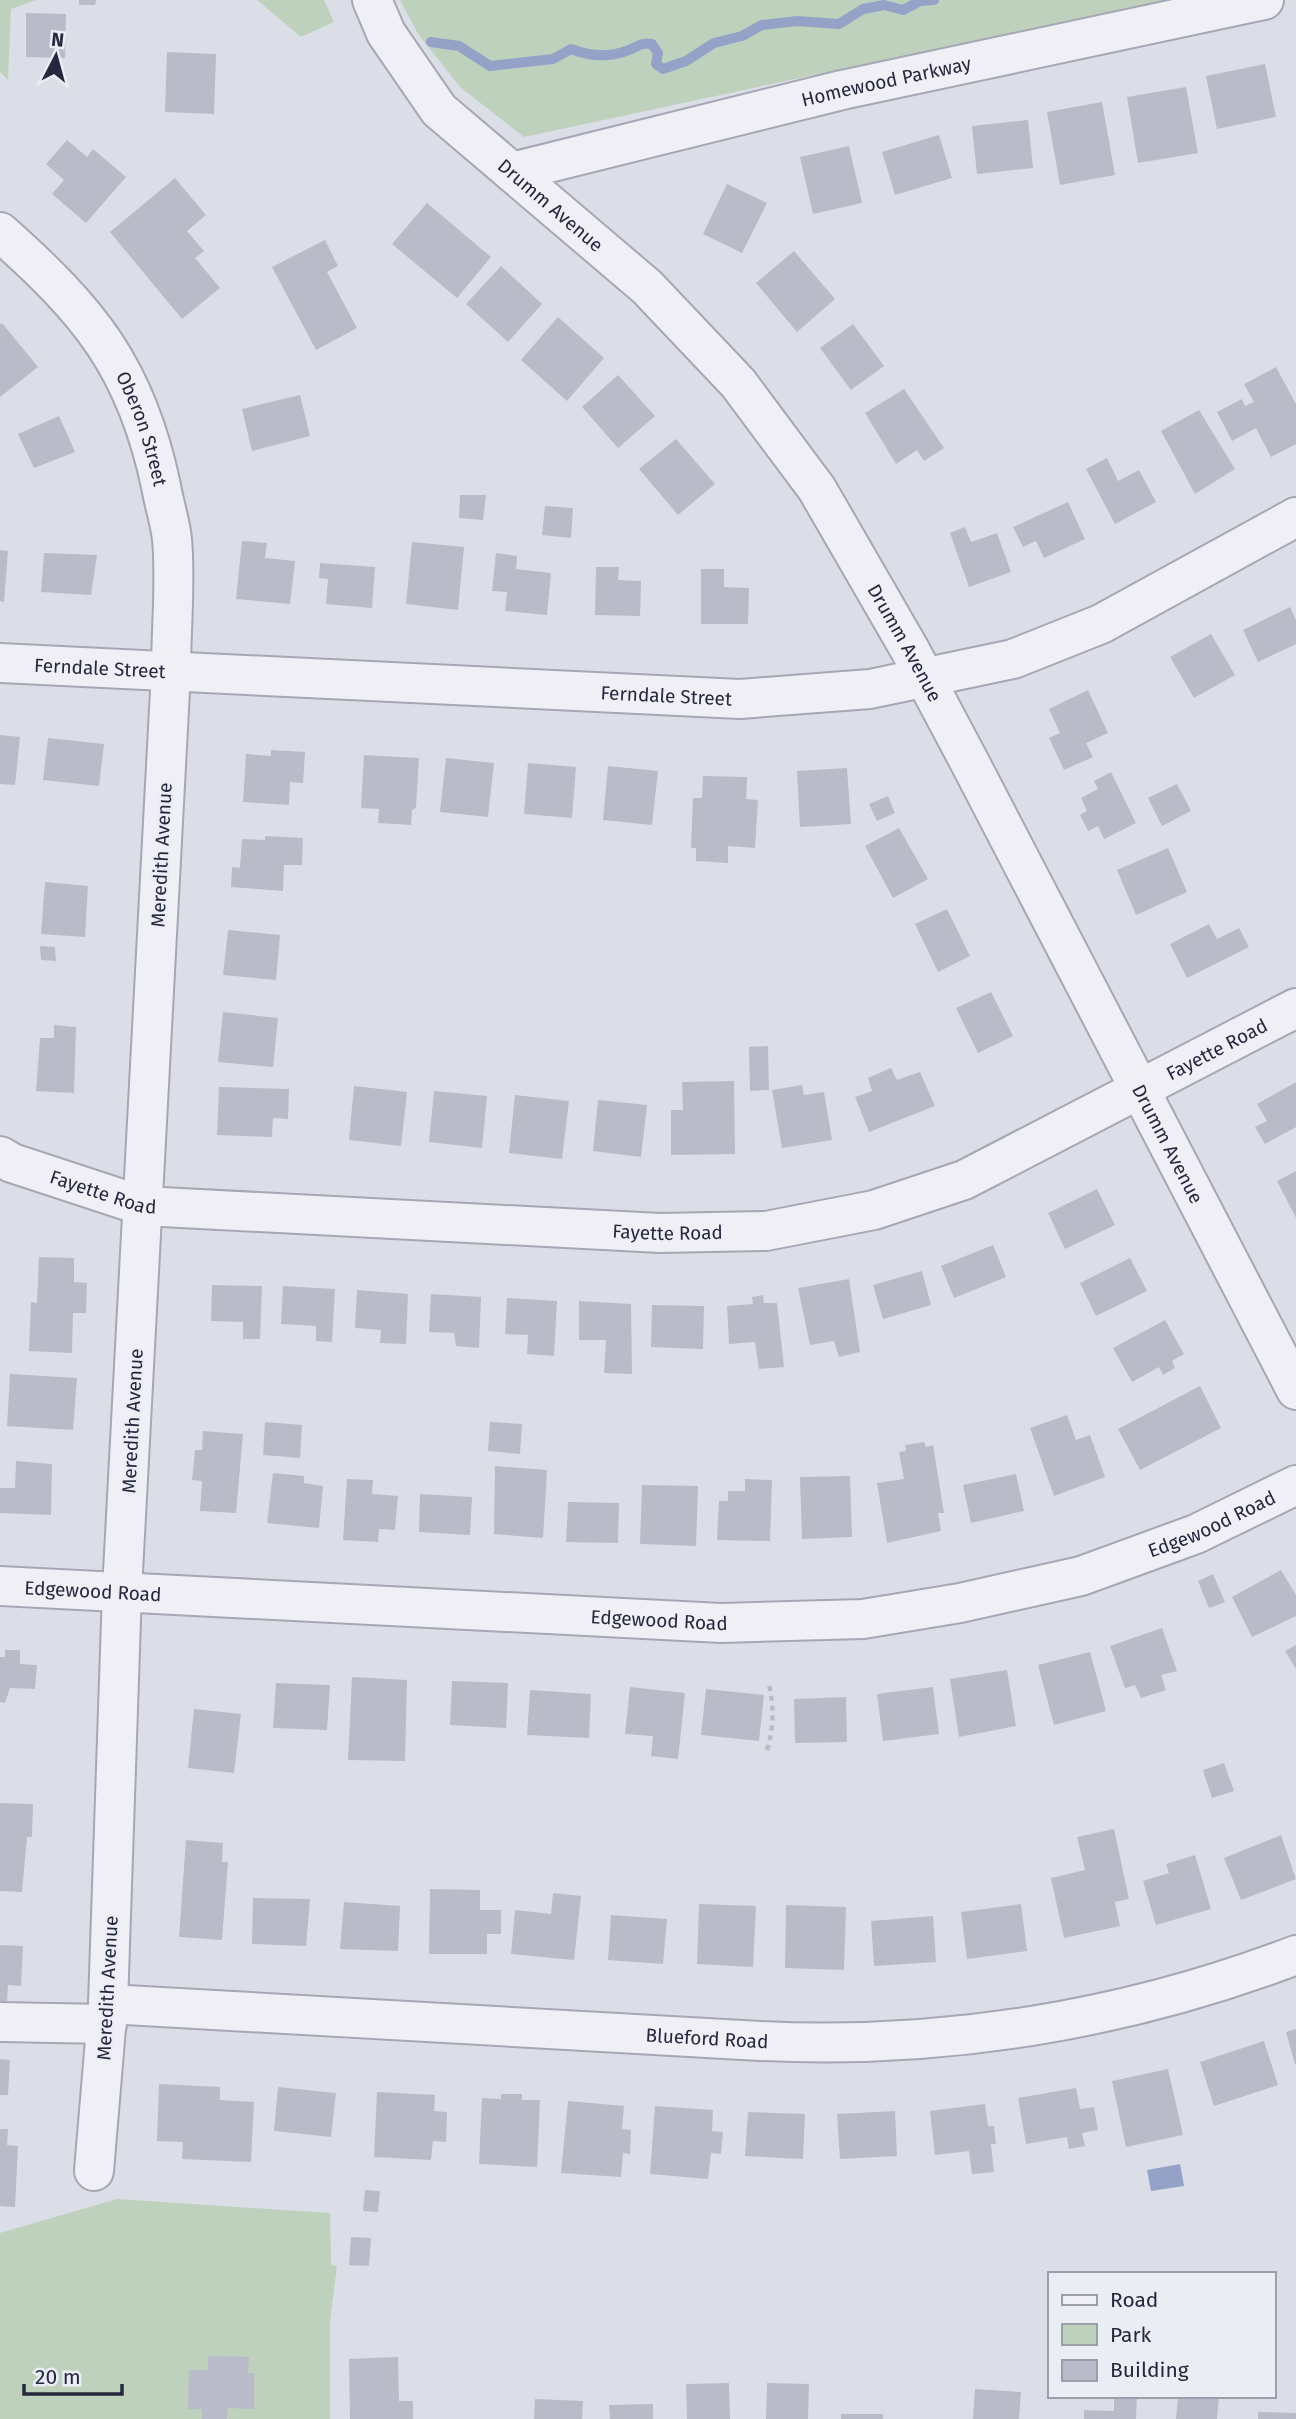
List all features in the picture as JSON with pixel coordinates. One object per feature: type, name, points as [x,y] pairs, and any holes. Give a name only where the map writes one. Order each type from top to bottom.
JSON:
[{"type":"street","name":"Drumm Avenue","points":[[372,0],[386,33],[439,110],[647,287],[738,383],[817,489],[925,679],[1296,1390]]},
{"type":"street","name":"Homewood Parkway","points":[[512,172],[842,90],[1264,0]]},
{"type":"street","name":"Oberon Street","points":[[0,232],[47,273],[93,326],[131,387],[144,418],[172,539],[171,672]]},
{"type":"street","name":"Ferndale Street","points":[[0,663],[740,699],[870,689],[1013,659],[1101,624],[1296,517]]},
{"type":"street","name":"Meredith Avenue","points":[[94,2171],[107,2014],[122,1591],[171,672]]},
{"type":"street","name":"Fayette Road","points":[[0,1156],[12,1163],[144,1206],[660,1233],[765,1231],[874,1210],[964,1180],[1142,1091],[1296,1008]]},
{"type":"street","name":"Edgewood Road","points":[[0,1587],[720,1623],[863,1619],[960,1603],[1081,1576],[1196,1534],[1296,1485]]},
{"type":"street","name":"Blueford Road","points":[[0,2022],[107,2014],[770,2042],[853,2042],[950,2037],[1049,2024],[1161,2000],[1296,1955]]},
{"type":"path","points":[[767,1750],[773,1731],[774,1705],[769,1684]]},
{"type":"green space","points":[[0,0],[36,0],[11,9],[8,80],[0,72]]},
{"type":"green space","points":[[257,0],[324,0],[334,22],[301,37]]},
{"type":"green space","points":[[400,0],[1191,0],[1090,23],[973,41],[524,137],[460,87],[418,34]]},
{"type":"green space","points":[[117,2199],[330,2213],[331,2265],[337,2266],[330,2321],[330,2419],[0,2419],[0,2233]]},
{"type":"water","points":[[1180,2164],[1184,2186],[1151,2191],[1147,2170]]},
{"type":"building","points":[[79,0],[96,0],[95,5],[79,5]]},
{"type":"building","points":[[26,13],[66,14],[65,58],[26,57]]},
{"type":"building","points":[[167,52],[216,54],[214,114],[165,112]]},
{"type":"building","points":[[1265,64],[1276,117],[1217,129],[1206,76]]},
{"type":"building","points":[[1186,87],[1198,153],[1138,163],[1127,97]]},
{"type":"building","points":[[1102,102],[1115,175],[1060,185],[1047,112]]},
{"type":"building","points":[[1028,120],[1033,168],[977,174],[972,126]]},
{"type":"building","points":[[939,135],[952,178],[895,195],[882,152]]},
{"type":"building","points":[[67,140],[87,157],[93,149],[126,177],[86,223],[52,194],[64,180],[46,164]]},
{"type":"building","points":[[849,146],[862,203],[813,214],[800,157]]},
{"type":"building","points":[[175,178],[206,215],[187,231],[204,251],[195,258],[220,288],[182,319],[110,232]]},
{"type":"building","points":[[727,184],[767,203],[742,253],[703,234]]},
{"type":"building","points":[[427,203],[491,257],[457,298],[392,244]]},
{"type":"building","points":[[325,240],[338,266],[327,272],[357,328],[316,350],[272,267]]},
{"type":"building","points":[[794,251],[835,299],[797,332],[756,283]]},
{"type":"building","points":[[501,266],[542,304],[508,342],[466,304]]},
{"type":"building","points":[[558,317],[604,358],[567,401],[521,360]]},
{"type":"building","points":[[2,323],[38,367],[0,397],[0,324]]},
{"type":"building","points":[[853,324],[884,366],[851,390],[820,348]]},
{"type":"building","points":[[1276,367],[1296,404],[1296,444],[1271,457],[1256,428],[1232,441],[1217,412],[1242,399],[1245,406],[1254,402],[1244,384]]},
{"type":"building","points":[[618,375],[655,416],[618,448],[582,407]]},
{"type":"building","points":[[904,389],[944,448],[924,461],[917,450],[896,464],[865,413]]},
{"type":"building","points":[[300,395],[310,436],[252,451],[242,409]]},
{"type":"building","points":[[1199,410],[1235,469],[1195,494],[1161,431]]},
{"type":"building","points":[[59,416],[75,452],[34,468],[18,434]]},
{"type":"building","points":[[676,439],[715,484],[678,515],[639,469]]},
{"type":"building","points":[[1107,458],[1118,481],[1139,470],[1156,502],[1115,524],[1086,469]]},
{"type":"building","points":[[460,495],[486,495],[483,520],[459,518]]},
{"type":"building","points":[[1068,502],[1085,539],[1044,558],[1036,541],[1023,547],[1013,527]]},
{"type":"building","points":[[545,506],[573,508],[571,538],[542,535]]},
{"type":"building","points":[[965,527],[971,542],[997,533],[1011,572],[969,587],[950,533]]},
{"type":"building","points":[[242,541],[267,543],[265,558],[295,561],[290,604],[236,599]]},
{"type":"building","points":[[412,542],[464,547],[458,610],[406,604]]},
{"type":"building","points":[[0,550],[8,551],[4,602],[0,601]]},
{"type":"building","points":[[44,553],[97,555],[91,595],[41,592]]},
{"type":"building","points":[[496,553],[517,556],[516,569],[551,573],[547,615],[505,611],[507,592],[492,591]]},
{"type":"building","points":[[320,563],[375,567],[372,608],[326,604],[328,579],[319,578]]},
{"type":"building","points":[[596,567],[619,567],[618,580],[641,581],[640,616],[595,615]]},
{"type":"building","points":[[701,569],[724,569],[724,587],[749,588],[748,624],[701,624]]},
{"type":"building","points":[[1290,607],[1296,620],[1296,644],[1258,662],[1243,630]]},
{"type":"building","points":[[1211,634],[1235,675],[1194,698],[1170,657]]},
{"type":"building","points":[[1088,690],[1108,733],[1086,743],[1093,757],[1064,770],[1049,738],[1060,733],[1049,709]]},
{"type":"building","points":[[0,735],[20,737],[15,785],[0,784]]},
{"type":"building","points":[[48,738],[104,744],[99,786],[43,780]]},
{"type":"building","points":[[271,750],[305,752],[303,783],[290,782],[289,805],[243,802],[246,754],[271,756]]},
{"type":"building","points":[[364,755],[419,758],[416,808],[412,810],[411,825],[378,823],[379,809],[361,808]]},
{"type":"building","points":[[446,758],[494,763],[488,817],[440,812]]},
{"type":"building","points":[[528,763],[576,767],[572,818],[524,814]]},
{"type":"building","points":[[608,766],[658,771],[652,825],[603,820]]},
{"type":"building","points":[[847,768],[851,824],[800,827],[797,771]]},
{"type":"building","points":[[1111,772],[1136,823],[1104,839],[1098,826],[1088,831],[1080,815],[1087,811],[1081,798],[1098,789],[1094,781]]},
{"type":"building","points":[[703,776],[747,777],[746,799],[758,800],[755,848],[728,846],[728,863],[696,861],[696,848],[691,848],[693,798],[702,798]]},
{"type":"building","points":[[1177,784],[1191,811],[1162,826],[1148,798]]},
{"type":"building","points":[[888,796],[895,813],[877,821],[869,804]]},
{"type":"building","points":[[899,828],[928,879],[893,898],[865,846]]},
{"type":"building","points":[[265,836],[303,838],[302,865],[284,865],[283,891],[231,887],[232,867],[240,868],[242,839],[265,840]]},
{"type":"building","points":[[1168,848],[1187,892],[1136,915],[1117,870]]},
{"type":"building","points":[[45,882],[88,886],[85,937],[41,934]]},
{"type":"building","points":[[947,909],[970,956],[938,972],[915,924]]},
{"type":"building","points":[[1209,924],[1217,939],[1239,928],[1249,947],[1187,978],[1170,944]]},
{"type":"building","points":[[228,930],[280,935],[276,980],[223,975]]},
{"type":"building","points":[[40,946],[55,947],[56,961],[41,960]]},
{"type":"building","points":[[991,992],[1013,1036],[978,1053],[956,1008]]},
{"type":"building","points":[[223,1012],[278,1018],[273,1067],[218,1062]]},
{"type":"building","points":[[54,1025],[76,1027],[74,1093],[36,1091],[40,1038],[54,1038]]},
{"type":"building","points":[[768,1046],[769,1090],[750,1091],[749,1047]]},
{"type":"building","points":[[891,1068],[897,1080],[920,1072],[935,1106],[869,1132],[855,1097],[872,1091],[868,1078]]},
{"type":"building","points":[[734,1081],[735,1154],[671,1155],[671,1110],[683,1110],[682,1082]]},
{"type":"building","points":[[1296,1082],[1296,1127],[1265,1144],[1255,1127],[1267,1121],[1257,1104]]},
{"type":"building","points":[[802,1085],[804,1095],[824,1092],[832,1140],[782,1148],[772,1090]]},
{"type":"building","points":[[354,1086],[407,1092],[401,1146],[349,1140]]},
{"type":"building","points":[[219,1087],[289,1089],[288,1119],[273,1118],[272,1137],[217,1135]]},
{"type":"building","points":[[434,1091],[487,1096],[482,1148],[429,1142]]},
{"type":"building","points":[[515,1095],[569,1101],[562,1159],[509,1153]]},
{"type":"building","points":[[598,1100],[647,1105],[641,1157],[593,1151]]},
{"type":"building","points":[[1296,1171],[1296,1218],[1277,1181]]},
{"type":"building","points":[[1097,1189],[1115,1225],[1065,1249],[1048,1213]]},
{"type":"building","points":[[993,1245],[1006,1277],[954,1298],[941,1266]]},
{"type":"building","points":[[39,1257],[74,1258],[74,1282],[87,1283],[86,1313],[73,1313],[72,1353],[29,1351],[31,1302],[37,1303]]},
{"type":"building","points":[[1130,1258],[1147,1291],[1096,1316],[1080,1283]]},
{"type":"building","points":[[922,1271],[931,1305],[883,1319],[873,1285]]},
{"type":"building","points":[[849,1279],[860,1352],[839,1357],[834,1341],[810,1345],[798,1288]]},
{"type":"building","points":[[212,1285],[262,1286],[260,1339],[243,1339],[243,1322],[211,1321]]},
{"type":"building","points":[[283,1286],[335,1289],[332,1342],[316,1341],[316,1326],[281,1324]]},
{"type":"building","points":[[357,1290],[408,1294],[406,1344],[380,1343],[381,1330],[355,1328]]},
{"type":"building","points":[[431,1294],[481,1297],[479,1348],[456,1346],[454,1333],[429,1332]]},
{"type":"building","points":[[763,1295],[764,1303],[777,1303],[784,1367],[759,1369],[755,1342],[729,1344],[727,1306],[753,1304],[752,1297]]},
{"type":"building","points":[[507,1298],[557,1301],[554,1356],[527,1354],[528,1335],[505,1334]]},
{"type":"building","points":[[579,1301],[631,1304],[632,1374],[604,1373],[606,1340],[579,1340]]},
{"type":"building","points":[[652,1305],[704,1306],[703,1349],[651,1347]]},
{"type":"building","points":[[1165,1320],[1184,1354],[1172,1361],[1175,1368],[1163,1375],[1159,1367],[1132,1382],[1113,1348]]},
{"type":"building","points":[[10,1374],[77,1378],[73,1430],[7,1426]]},
{"type":"building","points":[[1200,1386],[1221,1428],[1140,1470],[1118,1429]]},
{"type":"building","points":[[1067,1415],[1076,1440],[1090,1435],[1105,1477],[1054,1496],[1030,1428]]},
{"type":"building","points":[[265,1422],[302,1425],[300,1458],[263,1455]]},
{"type":"building","points":[[490,1422],[522,1424],[520,1454],[488,1451]]},
{"type":"building","points":[[203,1431],[243,1434],[236,1513],[200,1511],[202,1481],[192,1480],[195,1450],[202,1450]]},
{"type":"building","points":[[924,1442],[926,1447],[933,1445],[944,1513],[938,1513],[941,1531],[887,1543],[877,1483],[904,1479],[899,1452],[906,1451],[905,1445]]},
{"type":"building","points":[[16,1461],[52,1464],[51,1515],[0,1513],[0,1488],[15,1488]]},
{"type":"building","points":[[495,1466],[547,1470],[543,1538],[494,1534]]},
{"type":"building","points":[[273,1473],[304,1476],[304,1483],[323,1486],[319,1528],[267,1523]]},
{"type":"building","points":[[1016,1474],[1024,1511],[971,1523],[963,1485]]},
{"type":"building","points":[[850,1476],[852,1537],[802,1539],[800,1477]]},
{"type":"building","points":[[347,1479],[373,1480],[372,1494],[398,1496],[395,1530],[379,1529],[378,1542],[343,1540]]},
{"type":"building","points":[[745,1479],[772,1480],[770,1541],[717,1540],[719,1501],[728,1501],[728,1491],[745,1491]]},
{"type":"building","points":[[642,1485],[698,1486],[696,1546],[640,1544]]},
{"type":"building","points":[[420,1494],[472,1497],[470,1535],[419,1532]]},
{"type":"building","points":[[568,1502],[619,1503],[618,1543],[566,1542]]},
{"type":"building","points":[[1281,1570],[1296,1595],[1296,1616],[1252,1637],[1232,1597]]},
{"type":"building","points":[[1213,1574],[1225,1602],[1209,1608],[1198,1581]]},
{"type":"building","points":[[1162,1628],[1177,1671],[1161,1675],[1166,1690],[1141,1698],[1135,1685],[1125,1688],[1110,1646]]},
{"type":"building","points":[[1296,1645],[1296,1669],[1285,1651]]},
{"type":"building","points":[[5,1650],[20,1650],[20,1664],[37,1665],[35,1689],[10,1688],[5,1703],[0,1702],[0,1657],[5,1657]]},
{"type":"building","points":[[1090,1652],[1106,1711],[1054,1725],[1038,1665]]},
{"type":"building","points":[[1007,1670],[1016,1726],[959,1737],[950,1679]]},
{"type":"building","points":[[352,1677],[407,1680],[405,1761],[348,1760]]},
{"type":"building","points":[[452,1681],[508,1683],[506,1728],[450,1725]]},
{"type":"building","points":[[276,1683],[330,1685],[327,1730],[273,1728]]},
{"type":"building","points":[[630,1687],[685,1693],[678,1759],[651,1756],[653,1736],[625,1734]]},
{"type":"building","points":[[933,1687],[939,1734],[883,1741],[877,1694]]},
{"type":"building","points":[[706,1689],[764,1695],[759,1741],[701,1735]]},
{"type":"building","points":[[530,1690],[591,1694],[589,1738],[527,1735]]},
{"type":"building","points":[[846,1697],[847,1742],[795,1743],[794,1699]]},
{"type":"building","points":[[194,1709],[241,1714],[234,1773],[188,1768]]},
{"type":"building","points":[[1224,1763],[1234,1791],[1212,1798],[1203,1770]]},
{"type":"building","points":[[0,1803],[33,1804],[32,1837],[27,1837],[22,1892],[0,1891]]},
{"type":"building","points":[[1114,1829],[1129,1899],[1115,1902],[1120,1926],[1064,1938],[1051,1878],[1085,1870],[1077,1837]]},
{"type":"building","points":[[1281,1835],[1296,1879],[1241,1900],[1224,1858]]},
{"type":"building","points":[[186,1840],[223,1843],[222,1862],[228,1862],[222,1940],[179,1937]]},
{"type":"building","points":[[1195,1855],[1211,1909],[1156,1925],[1143,1881],[1169,1873],[1166,1864]]},
{"type":"building","points":[[430,1889],[480,1890],[480,1910],[501,1910],[501,1934],[487,1934],[487,1954],[429,1954]]},
{"type":"building","points":[[553,1893],[581,1896],[574,1960],[511,1954],[515,1910],[551,1914]]},
{"type":"building","points":[[253,1898],[310,1899],[306,1946],[252,1944]]},
{"type":"building","points":[[344,1902],[400,1906],[398,1951],[340,1949]]},
{"type":"building","points":[[699,1904],[756,1906],[753,1967],[697,1964]]},
{"type":"building","points":[[1021,1904],[1027,1951],[967,1959],[961,1912]]},
{"type":"building","points":[[786,1905],[846,1907],[844,1970],[785,1968]]},
{"type":"building","points":[[611,1915],[667,1919],[663,1964],[608,1960]]},
{"type":"building","points":[[933,1916],[936,1962],[874,1966],[871,1921]]},
{"type":"building","points":[[0,1945],[23,1946],[21,1986],[8,1985],[7,2001],[0,2001]]},
{"type":"building","points":[[1296,2029],[1296,2064],[1295,2064],[1286,2032]]},
{"type":"building","points":[[1264,2041],[1278,2085],[1214,2106],[1200,2062]]},
{"type":"building","points":[[0,2059],[10,2060],[8,2095],[0,2095]]},
{"type":"building","points":[[1168,2069],[1183,2135],[1126,2147],[1112,2081]]},
{"type":"building","points":[[159,2084],[220,2087],[220,2100],[254,2102],[251,2162],[182,2159],[183,2142],[157,2141]]},
{"type":"building","points":[[278,2087],[336,2093],[331,2137],[274,2131]]},
{"type":"building","points":[[1076,2088],[1080,2109],[1094,2107],[1098,2130],[1082,2133],[1085,2146],[1069,2149],[1067,2137],[1026,2144],[1018,2098]]},
{"type":"building","points":[[377,2092],[435,2095],[434,2111],[447,2112],[446,2142],[433,2141],[431,2160],[374,2157]]},
{"type":"building","points":[[501,2094],[522,2094],[522,2100],[540,2100],[537,2167],[479,2164],[482,2098],[501,2099]]},
{"type":"building","points":[[568,2101],[624,2106],[622,2129],[631,2130],[630,2154],[623,2153],[621,2177],[561,2173]]},
{"type":"building","points":[[985,2104],[988,2126],[994,2126],[996,2144],[991,2144],[994,2172],[972,2174],[969,2151],[935,2155],[930,2111]]},
{"type":"building","points":[[655,2106],[713,2110],[712,2131],[723,2132],[721,2154],[711,2153],[708,2179],[650,2174]]},
{"type":"building","points":[[895,2111],[897,2156],[840,2159],[837,2114]]},
{"type":"building","points":[[748,2112],[805,2114],[803,2159],[745,2156]]},
{"type":"building","points":[[0,2129],[8,2129],[7,2145],[18,2146],[15,2207],[0,2206]]},
{"type":"building","points":[[365,2190],[380,2191],[378,2212],[363,2211]]},
{"type":"building","points":[[351,2237],[371,2238],[369,2266],[349,2265]]},
{"type":"building","points":[[208,2356],[249,2357],[248,2373],[254,2373],[254,2409],[228,2408],[227,2419],[202,2419],[202,2409],[188,2409],[189,2370],[208,2370]]},
{"type":"building","points":[[398,2357],[399,2401],[413,2401],[413,2419],[350,2419],[349,2359]]},
{"type":"building","points":[[729,2383],[730,2419],[687,2419],[686,2384]]},
{"type":"building","points":[[767,2383],[809,2384],[808,2419],[766,2419]]},
{"type":"building","points":[[975,2389],[1021,2392],[1019,2419],[973,2419]]},
{"type":"building","points":[[1114,2398],[1137,2398],[1136,2419],[1084,2419],[1084,2410],[1114,2411]]},
{"type":"building","points":[[1178,2398],[1219,2398],[1217,2419],[1176,2419]]},
{"type":"building","points":[[535,2399],[583,2401],[582,2419],[534,2419]]},
{"type":"building","points":[[653,2404],[653,2419],[610,2419],[609,2405]]},
{"type":"building","points":[[1258,2412],[1296,2413],[1296,2419],[1258,2419]]},
{"type":"building","points":[[841,2414],[883,2414],[883,2419],[841,2419]]},
{"type":"waterway","points":[[431,42],[459,46],[490,66],[553,59],[571,49],[591,55],[605,55],[652,44],[658,53],[656,64],[663,69],[686,61],[714,43],[742,36],[762,25],[797,21],[839,24],[863,9],[884,5],[903,10],[920,1],[934,0]]}]
